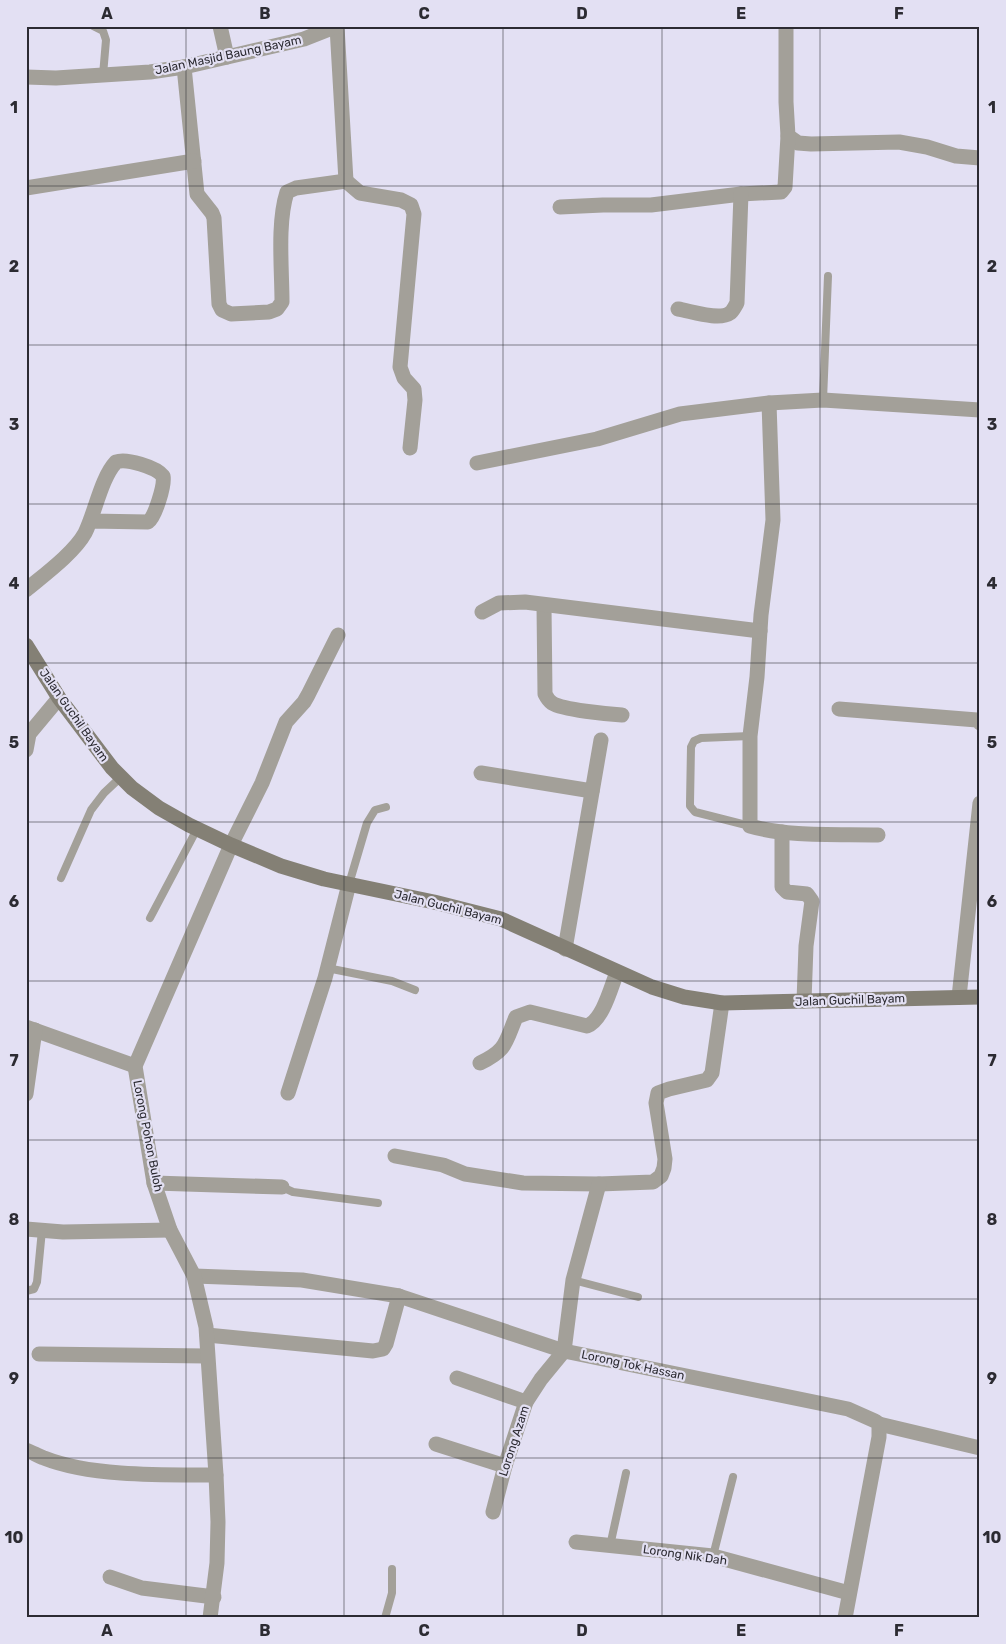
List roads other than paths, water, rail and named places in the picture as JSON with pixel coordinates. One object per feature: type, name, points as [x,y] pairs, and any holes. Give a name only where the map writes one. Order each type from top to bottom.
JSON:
[{"type":"main road","name":"Jalan Guchil Bayam","points":[[26,645],[59,698],[96,749],[132,788],[160,808],[197,829],[281,866],[324,879],[434,902],[500,919],[652,987],[684,997],[722,1003],[980,997]]},
{"type":"street","points":[[220,26],[227,57]]},
{"type":"street","name":"Jalan Masjid Baung Bayam","points":[[26,77],[56,78],[150,72],[184,67],[304,39],[337,26]]},
{"type":"street","points":[[337,26],[346,181],[360,193],[401,200],[411,205],[414,214],[400,367],[404,378],[414,389],[415,400],[410,448]]},
{"type":"street","points":[[560,208],[602,205],[651,205],[741,194],[781,192],[785,187],[788,136],[786,26]]},
{"type":"street","points":[[184,67],[197,194],[212,212],[214,218],[222,310],[231,314],[269,312],[277,309],[282,302],[282,228],[284,202],[288,192],[296,188],[346,181]]},
{"type":"street","points":[[788,136],[798,143],[811,144],[899,142],[928,147],[956,156],[980,158]]},
{"type":"street","points":[[26,188],[194,161]]},
{"type":"street","points":[[678,309],[709,316],[724,316],[732,312],[737,303],[741,194]]},
{"type":"street","points":[[477,463],[597,439],[680,414],[769,403],[823,400],[980,410]]},
{"type":"street","points":[[769,403],[773,520],[761,615],[750,736],[750,826],[765,831],[878,835]]},
{"type":"street","points":[[26,590],[78,544],[90,521],[108,473],[116,462],[124,460],[145,466],[158,471],[163,476],[164,483],[153,516],[148,522],[90,521]]},
{"type":"street","points":[[482,612],[498,603],[526,602],[544,606],[760,631]]},
{"type":"street","points":[[544,606],[545,694],[548,700],[554,705],[622,715]]},
{"type":"street","name":"Lorong Pohon Buloh","points":[[210,1618],[217,1563],[216,1475],[207,1335],[194,1276],[170,1230],[154,1183],[135,1066],[231,845],[262,783],[286,722],[308,695],[338,635]]},
{"type":"street","points":[[26,750],[27,734],[59,698]]},
{"type":"street","points":[[839,709],[977,720],[980,722]]},
{"type":"street","points":[[565,948],[601,740]]},
{"type":"street","points":[[481,773],[592,792]]},
{"type":"street","points":[[959,997],[980,802]]},
{"type":"street","points":[[782,832],[782,887],[787,892],[807,894],[812,901],[806,946],[804,1002]]},
{"type":"street","points":[[288,1092],[328,968],[349,884]]},
{"type":"street","points":[[480,1062],[496,1055],[504,1047],[516,1017],[522,1014],[530,1012],[587,1026],[593,1024],[599,1017],[617,972]]},
{"type":"street","points":[[395,1156],[443,1165],[465,1174],[523,1183],[599,1184],[653,1182],[661,1176],[665,1158],[656,1103],[658,1093],[707,1080],[712,1073],[722,1003]]},
{"type":"street","points":[[26,1094],[31,1029],[135,1066]]},
{"type":"street","points":[[154,1183],[282,1187]]},
{"type":"street","points":[[564,1351],[573,1280],[599,1184]]},
{"type":"street","points":[[26,1229],[63,1232],[170,1230]]},
{"type":"street","name":"Lorong Tok Hassan","points":[[194,1276],[302,1280],[398,1296],[564,1351],[848,1409],[879,1424],[980,1448]]},
{"type":"street","points":[[207,1335],[373,1351],[383,1349],[386,1344],[398,1296]]},
{"type":"street","name":"Lorong Azam","points":[[494,1512],[504,1466],[526,1402],[541,1379],[564,1351]]},
{"type":"street","points":[[39,1354],[207,1356]]},
{"type":"street","points":[[457,1378],[526,1402]]},
{"type":"street","points":[[845,1618],[879,1437],[879,1424]]},
{"type":"street","points":[[436,1444],[504,1466]]},
{"type":"street","points":[[26,1450],[43,1458],[91,1470],[152,1475],[216,1475]]},
{"type":"street","name":"Lorong Nik Dah","points":[[576,1542],[713,1556],[849,1593]]},
{"type":"street","points":[[110,1577],[142,1588],[214,1596]]},
{"type":"lane","points":[[93,26],[103,31],[106,40],[103,75]]},
{"type":"lane","points":[[823,400],[828,276]]},
{"type":"lane","points":[[750,736],[701,738],[694,741],[691,747],[690,803],[695,812],[750,826]]},
{"type":"lane","points":[[61,878],[92,810],[104,793],[121,777]]},
{"type":"lane","points":[[349,884],[367,823],[375,810],[386,807]]},
{"type":"lane","points":[[150,918],[197,829]]},
{"type":"lane","points":[[328,968],[392,981],[415,990]]},
{"type":"lane","points":[[282,1187],[294,1192],[378,1203]]},
{"type":"lane","points":[[26,1291],[34,1289],[37,1282],[42,1230]]},
{"type":"lane","points":[[573,1280],[638,1297]]},
{"type":"lane","points":[[610,1546],[626,1473]]},
{"type":"lane","points":[[713,1556],[733,1477]]},
{"type":"lane","points":[[386,1618],[392,1593],[392,1569]]}]
